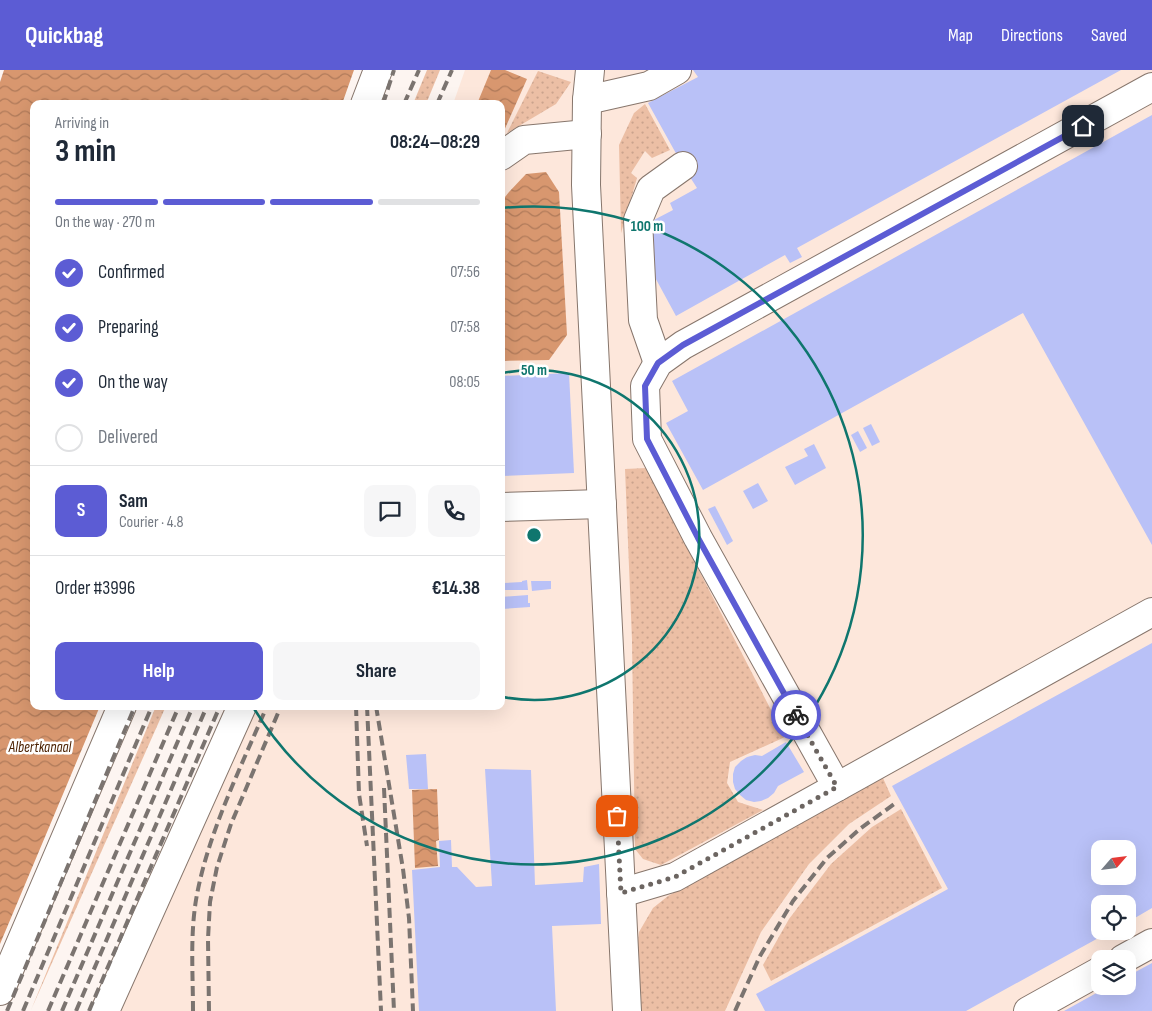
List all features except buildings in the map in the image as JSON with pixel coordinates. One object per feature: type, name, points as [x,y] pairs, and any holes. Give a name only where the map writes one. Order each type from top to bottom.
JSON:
[{"type":"lane","points":[[367,100],[378,70]]},
{"type":"lane","points":[[590,70],[587,100],[586,185],[627,1011]]},
{"type":"lane","points":[[587,100],[649,86],[677,70]]},
{"type":"lane","points":[[837,787],[698,538],[647,439],[645,386],[658,363],[683,345],[1152,87]]},
{"type":"lane","points":[[505,153],[524,140],[587,134]]},
{"type":"lane","points":[[658,363],[643,320],[638,220],[651,189],[683,166]]},
{"type":"lane","points":[[505,507],[602,504]]},
{"type":"lane","points":[[621,893],[675,877],[1152,612]]},
{"type":"lane","points":[[0,991],[120,710]]},
{"type":"lane","points":[[106,1011],[240,710]]},
{"type":"lane","points":[[1136,952],[1152,943]]},
{"type":"lane","points":[[1028,1011],[1091,976]]},
{"type":"shaded area","points":[[427,70],[440,70],[428,100],[415,100]]},
{"type":"shaded area","points":[[465,70],[1152,70],[1152,1011],[98,1011],[225,710],[505,710],[505,100],[454,100]]},
{"type":"shaded area","points":[[538,71],[571,82],[556,104],[507,133]]},
{"type":"shaded area","points":[[645,104],[670,150],[652,158],[645,151],[631,173],[637,178],[621,233],[619,145],[634,113]]},
{"type":"shaded area","points":[[646,468],[785,737],[730,762],[727,783],[738,802],[763,810],[661,865],[643,859],[635,849],[632,640],[625,469]]},
{"type":"shaded area","points":[[154,710],[164,710],[31,1010]]},
{"type":"shaded area","points":[[883,778],[891,796],[849,824],[809,864],[761,932],[725,1011],[639,1011],[636,958],[639,932],[653,908],[668,896]]},
{"type":"shaded area","points":[[901,809],[942,888],[771,981],[763,965],[789,919],[831,864],[872,827]]},
{"type":"water","name":"Albertkanaal","points":[[4,70],[354,70],[343,100],[30,100],[30,710],[98,710],[0,944],[0,82]]},
{"type":"water","points":[[491,70],[505,70],[527,79],[505,128],[505,100],[479,100]]},
{"type":"water","points":[[546,172],[559,192],[567,335],[549,360],[505,361],[505,197],[526,174]]},
{"type":"water","points":[[437,789],[439,840],[436,841],[438,866],[415,868],[412,790]]},
{"type":"railway","points":[[384,100],[394,70]]},
{"type":"railway","points":[[406,100],[419,70]]},
{"type":"railway","points":[[439,100],[452,70]]},
{"type":"railway","points":[[7,1011],[133,710]]},
{"type":"railway","points":[[23,1011],[150,710]]},
{"type":"railway","points":[[48,1011],[177,710]]},
{"type":"railway","points":[[62,1011],[191,710]]},
{"type":"railway","points":[[76,1011],[205,710]]},
{"type":"railway","points":[[89,1011],[218,710]]},
{"type":"railway","points":[[193,1011],[193,928],[201,876],[216,826],[265,710]]},
{"type":"railway","points":[[209,1011],[208,939],[210,902],[217,867],[231,824],[279,710]]},
{"type":"railway","points":[[356,710],[359,794],[367,846]]},
{"type":"railway","points":[[367,710],[381,1011]]},
{"type":"railway","points":[[377,710],[403,869],[409,918],[413,1011]]},
{"type":"railway","points":[[384,788],[394,1011]]},
{"type":"railway","points":[[735,1011],[760,956],[793,901],[827,858],[861,828],[897,802]]},
{"type":"way so far","points":[[617,816],[621,893],[675,877],[837,787],[796,715]]},
{"type":"route","points":[[796,715],[698,538],[647,439],[645,386],[658,363],[683,345],[1083,126]]}]
